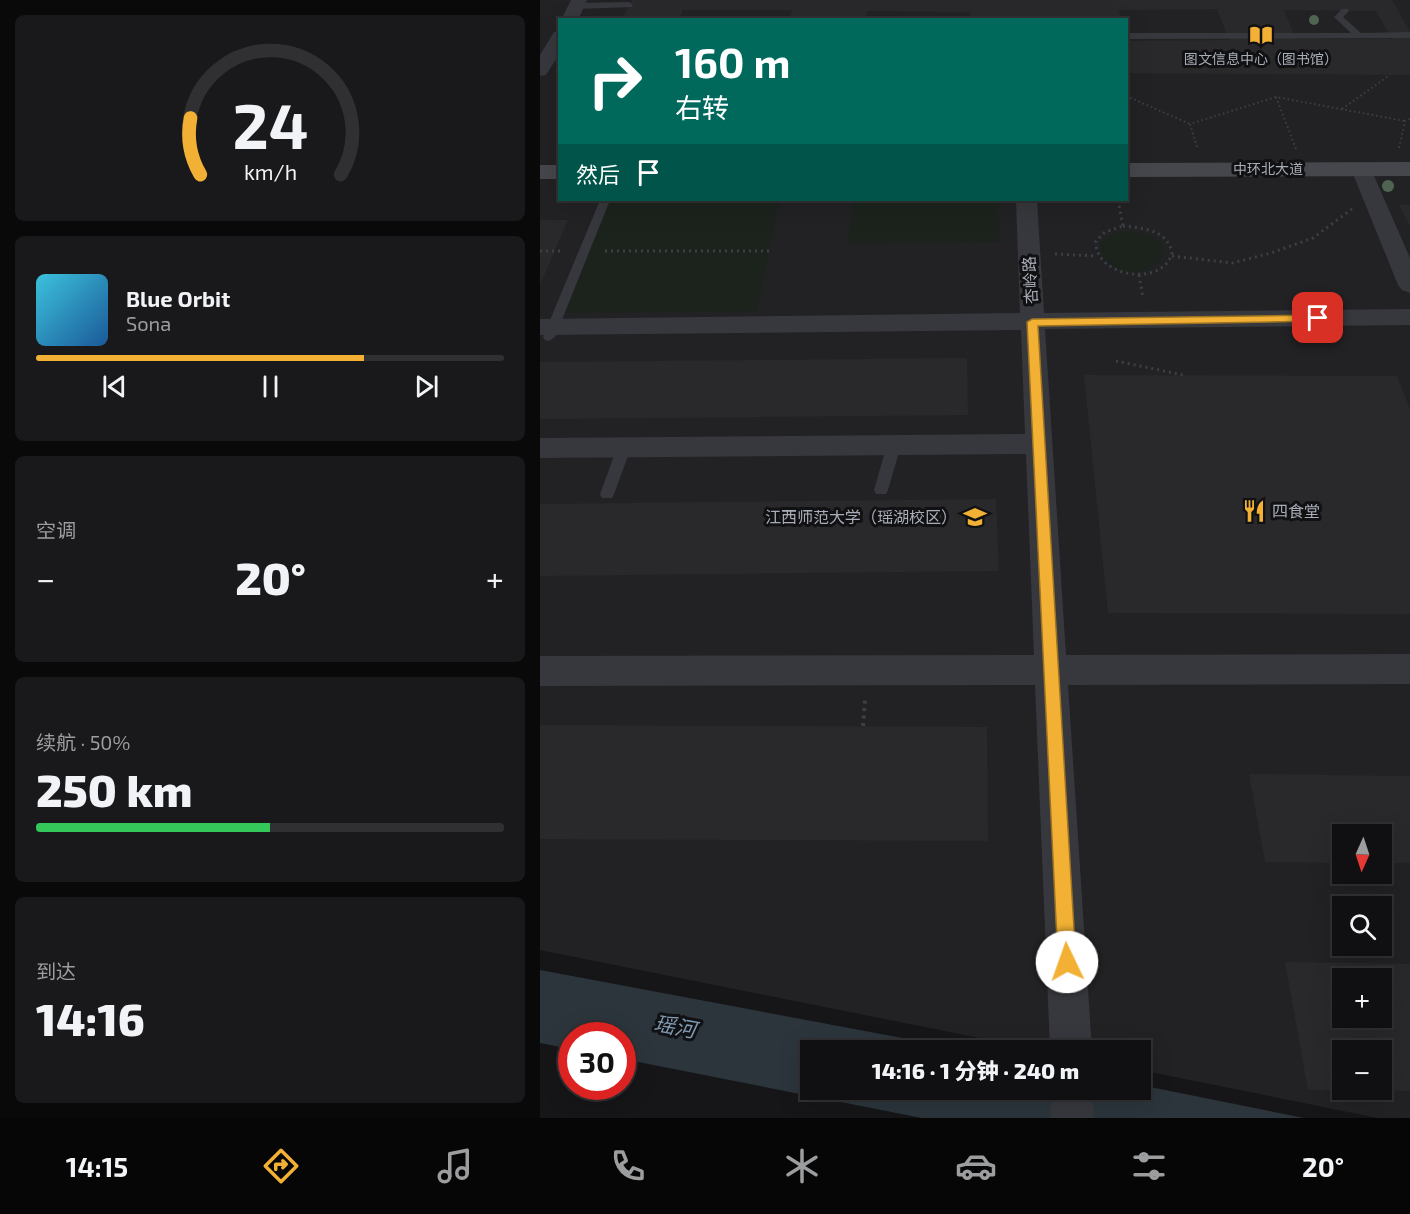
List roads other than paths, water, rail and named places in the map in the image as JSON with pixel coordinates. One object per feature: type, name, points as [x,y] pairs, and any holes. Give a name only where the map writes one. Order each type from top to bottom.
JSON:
[{"type":"street","points":[[540,71],[554,42]]},
{"type":"street","points":[[1361,169],[1410,285]]},
{"type":"street","name":"中环北大道","points":[[1128,170],[1402,169]]},
{"type":"street","points":[[540,172],[558,172]]},
{"type":"street","name":"杏岭路","points":[[1026,201],[1071,1040]]},
{"type":"street","points":[[547,330],[1410,317]]},
{"type":"street","points":[[540,448],[1040,444]]},
{"type":"street","points":[[540,671],[1410,669]]},
{"type":"street","points":[[1071,1100],[1072,1118]]},
{"type":"lane","points":[[575,8],[629,5]]},
{"type":"lane","points":[[1345,10],[1338,17],[1359,35]]},
{"type":"lane","points":[[1128,36],[1410,35]]},
{"type":"lane","points":[[547,330],[605,201]]},
{"type":"lane","points":[[881,490],[894,445]]},
{"type":"lane","points":[[607,494],[624,448]]},
{"type":"water","name":"瑶河","points":[[540,970],[913,1040],[800,1040],[800,1094],[636,1062],[636,1022],[558,1022],[558,1046],[540,1043]]},
{"type":"water","points":[[1151,1087],[1304,1118],[922,1118],[831,1100],[1151,1100]]},
{"type":"place","name":"图文信息中心（图书馆）","points":[[1261,35]]},
{"type":"place","name":"四食堂","points":[[1254,511]]},
{"type":"place","name":"江西师范大学（瑶湖校区）","points":[[975,517]]}]
